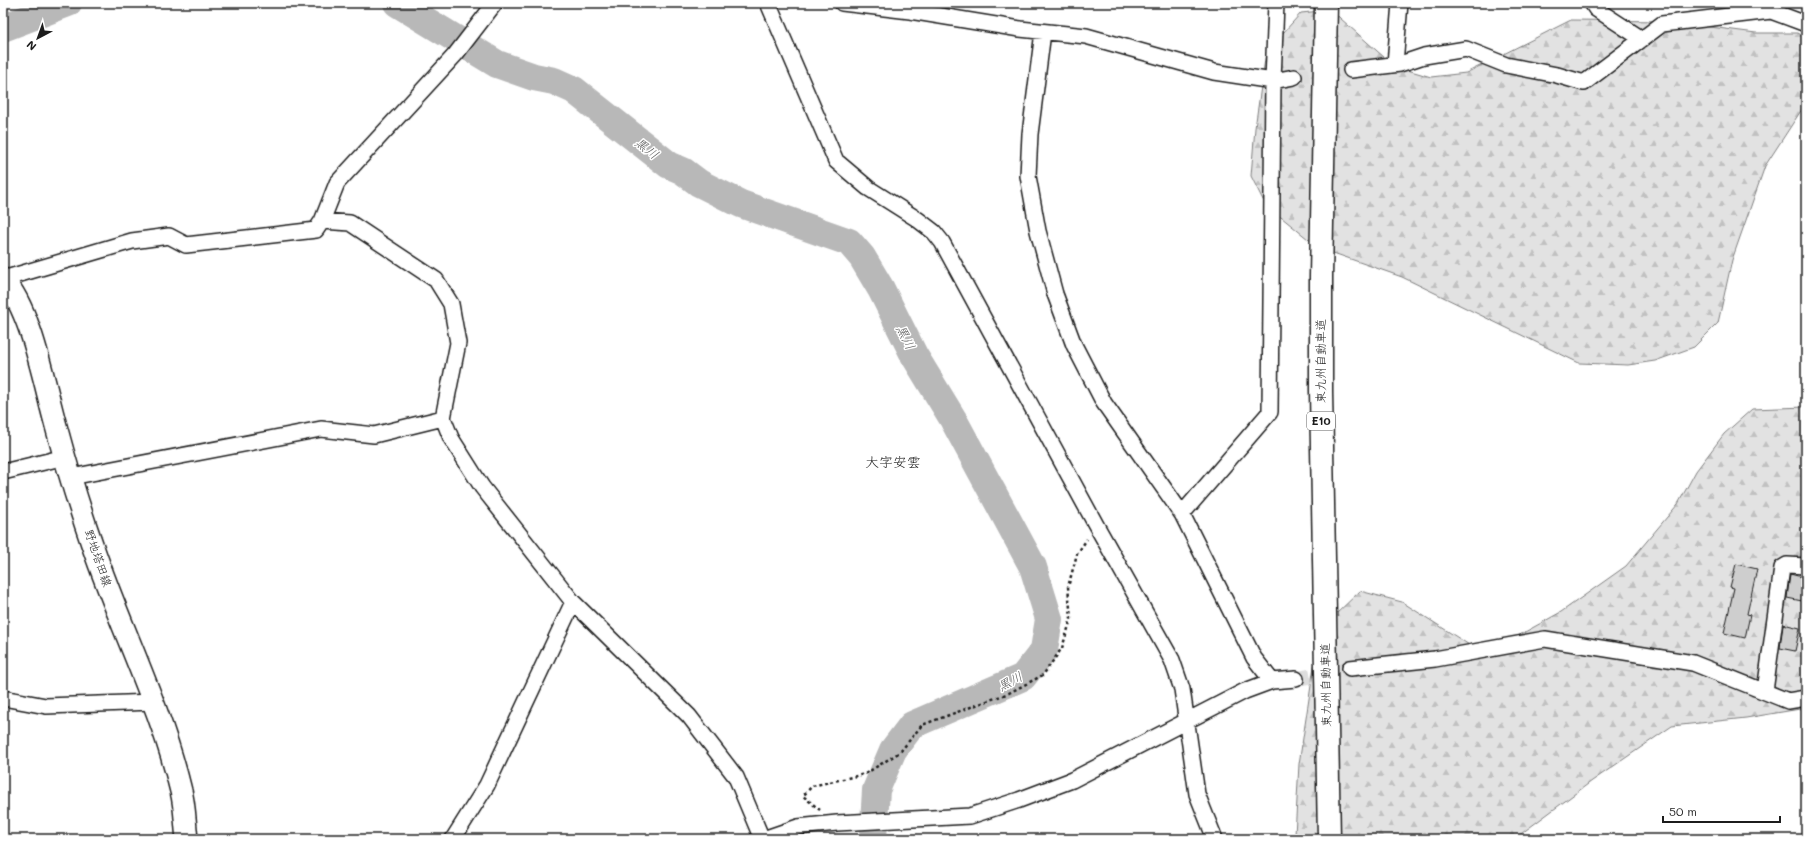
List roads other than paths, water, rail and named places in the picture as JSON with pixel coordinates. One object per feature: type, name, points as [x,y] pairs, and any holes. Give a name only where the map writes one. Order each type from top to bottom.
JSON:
[{"type":"highway","name":"東九州自動車道","points":[[1326,3],[1321,277],[1321,391],[1329,839]]},
{"type":"main road","name":"野地塔田線","points":[[3,279],[10,287],[24,317],[38,356],[65,457],[93,547],[112,600],[161,722],[182,792],[187,839]]},
{"type":"street","points":[[3,279],[132,241],[169,236],[186,245],[316,230],[322,221],[337,183],[455,55],[495,3]]},
{"type":"street","points":[[768,3],[836,161],[868,188],[917,219],[934,232],[942,242],[1096,525],[1172,660],[1182,689],[1197,794],[1215,839]]},
{"type":"street","points":[[842,3],[910,11],[1043,32],[1086,36],[1214,72],[1273,80],[1294,77]]},
{"type":"street","points":[[1182,514],[1270,412],[1273,80],[1276,3]]},
{"type":"street","points":[[1395,64],[1400,3]]},
{"type":"street","points":[[1592,3],[1596,9],[1642,39]]},
{"type":"street","points":[[1351,70],[1395,64],[1424,56],[1466,49],[1506,65],[1557,75],[1584,83],[1662,24],[1771,12],[1806,24]]},
{"type":"street","points":[[1043,32],[1030,134],[1028,176],[1038,230],[1055,294],[1074,344],[1104,403],[1182,514],[1254,658],[1272,681]]},
{"type":"street","points":[[322,221],[350,223],[436,280],[451,304],[458,343],[443,418],[451,438],[482,487],[573,602],[689,716],[736,777],[762,839],[798,827],[837,823],[970,816],[1019,800],[1072,780],[1245,691],[1272,681],[1296,679]]},
{"type":"street","points":[[71,477],[321,429],[374,435],[443,418]]},
{"type":"street","points":[[3,472],[65,457]]},
{"type":"street","points":[[1765,691],[1782,568],[1787,565],[1806,566]]},
{"type":"street","points":[[453,839],[487,785],[573,602]]},
{"type":"street","points":[[1350,668],[1435,659],[1545,639],[1693,663],[1788,701],[1806,698]]},
{"type":"street","points":[[3,698],[46,706],[153,702]]},
{"type":"waterway","name":"黒川","points":[[3,28],[68,3]]},
{"type":"waterway","name":"黒川","points":[[397,3],[497,64],[534,77],[554,81],[574,90],[669,165],[683,171],[699,183],[741,204],[849,242],[862,257],[881,289],[914,355],[953,419],[1033,567],[1049,619],[1044,650],[1023,677],[912,725],[893,750],[876,790],[873,839]]},
{"type":"tunnel","points":[[1294,77],[1351,70]]},
{"type":"tunnel","points":[[1296,679],[1350,668]]},
{"type":"district","name":"大字安雲","points":[[893,462]]}]
